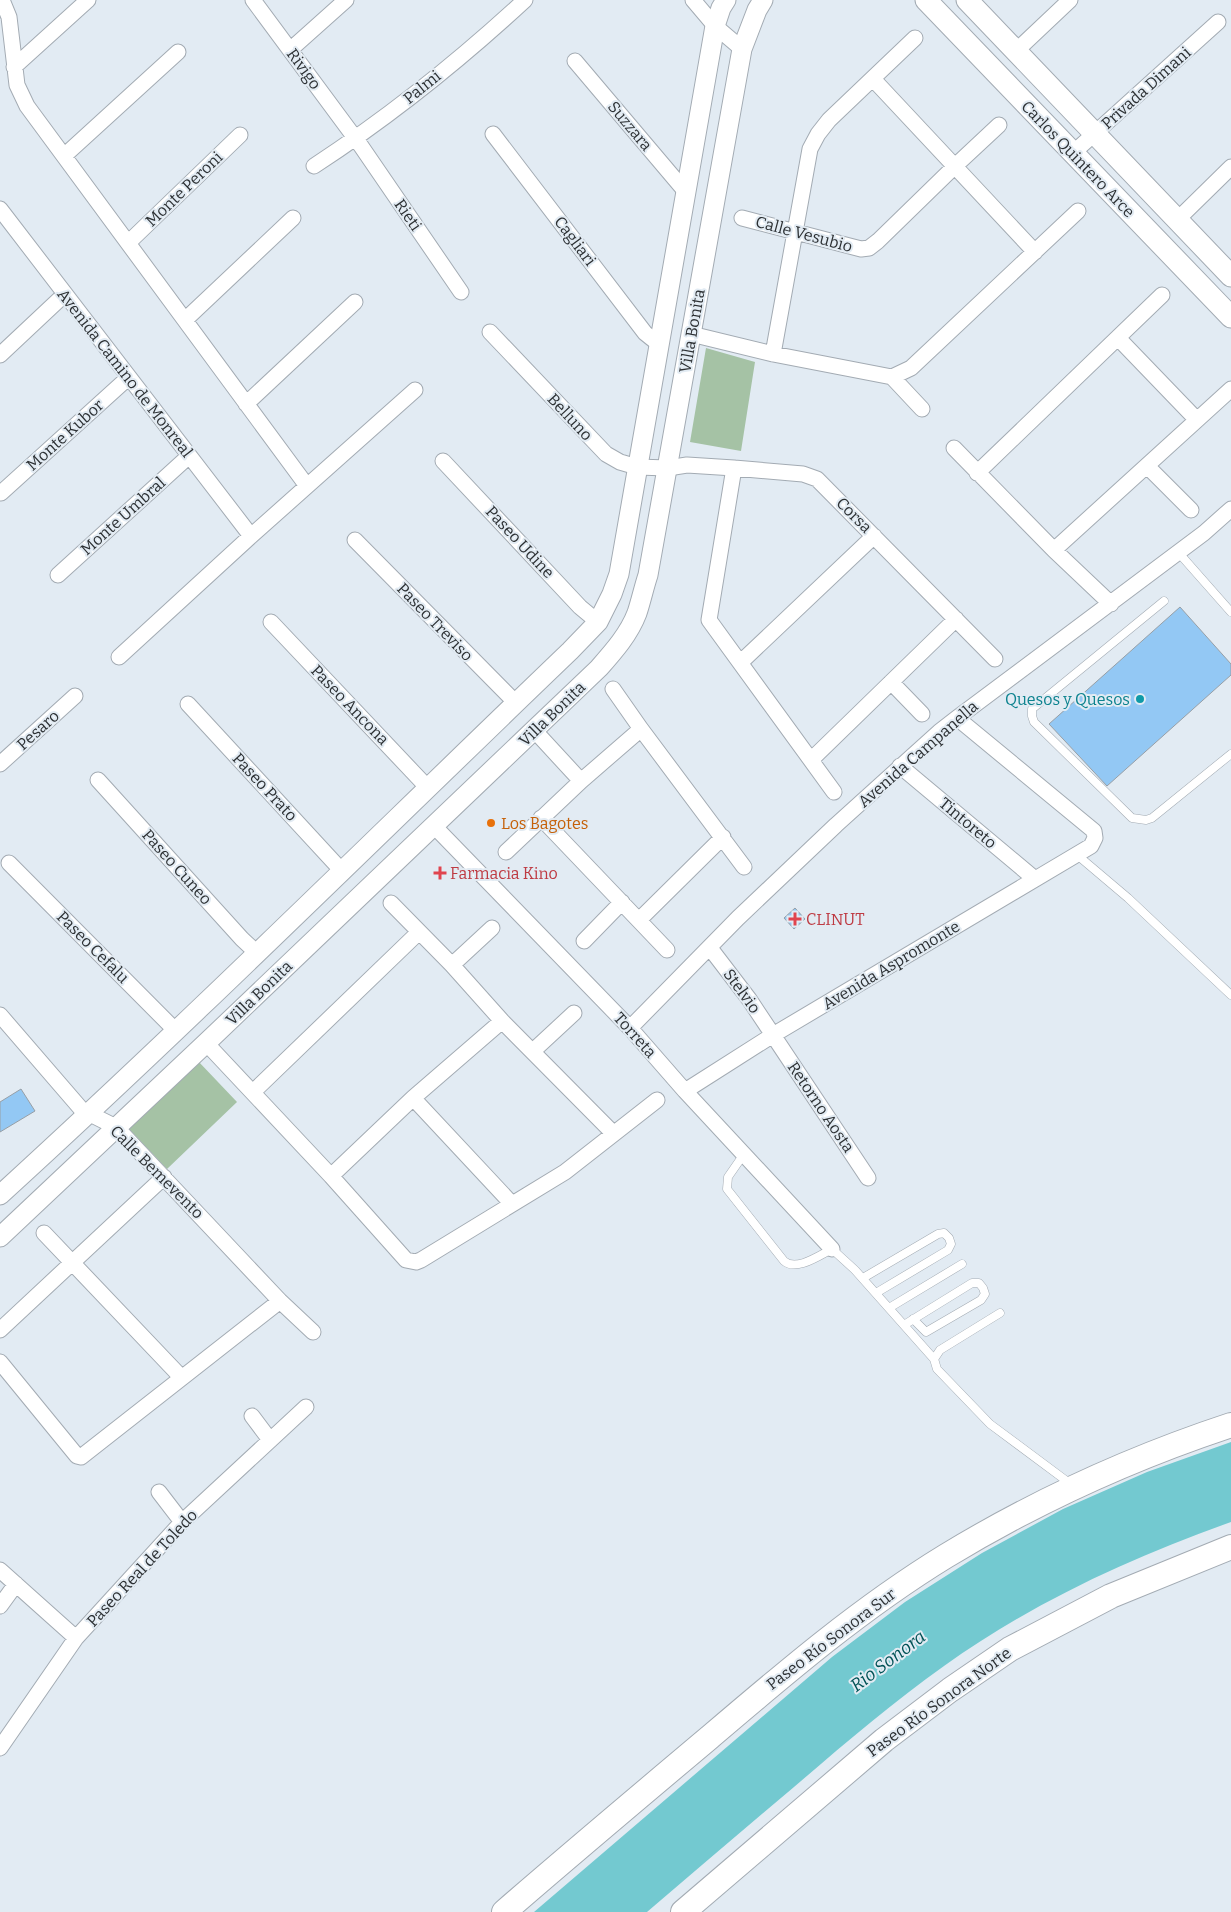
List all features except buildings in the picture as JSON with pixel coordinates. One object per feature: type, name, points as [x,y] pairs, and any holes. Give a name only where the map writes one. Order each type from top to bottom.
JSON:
[{"type":"main road","name":"Carlos Quintero Arce","points":[[926,0],[1231,317]]},
{"type":"main road","name":"Carlos Quintero Arce","points":[[967,0],[1231,276]]},
{"type":"main road","name":"Paseo Río Sonora Sur","points":[[504,1912],[849,1622],[944,1557],[1025,1510],[1075,1487],[1126,1464],[1231,1425]]},
{"type":"main road","name":"Paseo Río Sonora Norte","points":[[683,1912],[884,1740],[950,1690],[1010,1649],[1111,1596],[1231,1547]]},
{"type":"street","points":[[2,0],[9,17],[17,85],[24,101],[307,486]]},
{"type":"street","points":[[14,67],[88,0]]},
{"type":"street","name":"Rivigo","points":[[253,0],[355,139]]},
{"type":"street","points":[[290,50],[346,0]]},
{"type":"street","name":"Palmi","points":[[314,166],[355,139],[408,99],[524,0]]},
{"type":"street","points":[[693,0],[715,26],[742,49]]},
{"type":"street","name":"Villa Bonita","points":[[0,1195],[176,1031],[598,622],[612,594],[619,574],[715,26],[726,0]]},
{"type":"street","name":"Villa Bonita","points":[[0,1237],[599,668],[618,647],[628,631],[637,613],[648,575],[742,49],[757,10],[763,0]]},
{"type":"street","points":[[1016,51],[1070,0]]},
{"type":"street","name":"Privada Dimani","points":[[1074,154],[1218,22]]},
{"type":"street","points":[[773,354],[810,149],[818,134],[829,120],[915,38]]},
{"type":"street","points":[[64,156],[178,52]]},
{"type":"street","name":"Suzzara","points":[[575,60],[685,191]]},
{"type":"street","points":[[873,79],[1034,252]]},
{"type":"street","name":"Calle Vesubio","points":[[742,218],[861,249],[869,248],[1000,125]]},
{"type":"street","name":"Monte Peroni","points":[[128,243],[240,134]]},
{"type":"street","name":"Cagliari","points":[[493,134],[645,333],[660,345]]},
{"type":"street","name":"Rieti","points":[[355,139],[461,292]]},
{"type":"street","points":[[1177,220],[1231,167]]},
{"type":"street","points":[[892,377],[911,368],[1078,210]]},
{"type":"street","name":"Avenida Camino de Monreal","points":[[2,214],[250,536]]},
{"type":"street","points":[[185,320],[294,218]]},
{"type":"street","points":[[0,355],[65,294]]},
{"type":"street","points":[[977,473],[1162,295]]},
{"type":"street","points":[[246,404],[355,302]]},
{"type":"street","name":"Belluno","points":[[490,332],[606,454],[620,462],[637,467],[668,468]]},
{"type":"street","points":[[691,334],[773,354],[892,377],[922,409]]},
{"type":"street","points":[[1118,338],[1196,420]]},
{"type":"street","name":"Monte Kubor","points":[[1,493],[129,377]]},
{"type":"street","points":[[1054,550],[1231,389]]},
{"type":"street","points":[[119,657],[250,536],[415,390]]},
{"type":"street","points":[[954,448],[1054,550],[1111,604]]},
{"type":"street","name":"Monte Umbral","points":[[58,576],[189,456]]},
{"type":"street","name":"Paseo Udine","points":[[443,461],[580,607],[598,622]]},
{"type":"street","name":"Corsa","points":[[668,468],[687,464],[811,476],[824,484],[995,659]]},
{"type":"street","points":[[1147,466],[1191,510]]},
{"type":"street","points":[[734,468],[709,616],[713,627],[834,792]]},
{"type":"street","name":"Avenida Campanella","points":[[630,1028],[738,918],[900,766],[957,718],[1111,604],[1204,533],[1231,509]]},
{"type":"street","points":[[740,662],[874,536]]},
{"type":"street","name":"Paseo Treviso","points":[[356,540],[516,703]]},
{"type":"street","points":[[811,760],[956,619]]},
{"type":"street","name":"Paseo Ancona","points":[[271,622],[428,788]]},
{"type":"street","points":[[892,682],[922,714]]},
{"type":"street","points":[[614,689],[641,729],[744,867]]},
{"type":"street","name":"Pesaro","points":[[0,764],[75,696]]},
{"type":"street","name":"Paseo Prato","points":[[188,704],[342,871]]},
{"type":"street","name":"Avenida Aspromonte","points":[[685,1091],[773,1035],[1091,846],[1095,838],[1094,831],[957,718]]},
{"type":"street","points":[[506,852],[581,781],[641,729]]},
{"type":"street","points":[[534,730],[581,781]]},
{"type":"street","name":"Tintoreto","points":[[900,766],[1035,879]]},
{"type":"street","name":"Paseo Cuneo","points":[[98,780],[257,953]]},
{"type":"street","points":[[541,818],[667,950]]},
{"type":"street","name":"Torreta","points":[[434,826],[630,1028],[685,1091],[832,1249]]},
{"type":"street","points":[[639,920],[723,837]]},
{"type":"street","name":"Paseo Cefalu","points":[[9,863],[176,1031]]},
{"type":"street","points":[[584,942],[622,902]]},
{"type":"street","points":[[391,903],[452,965],[502,1021],[613,1133]]},
{"type":"street","points":[[452,965],[492,928]]},
{"type":"street","points":[[253,1092],[419,932]]},
{"type":"street","name":"Stelvio","points":[[710,948],[749,999],[773,1035]]},
{"type":"street","points":[[532,1051],[574,1013]]},
{"type":"street","name":"Calle Bemevento","points":[[0,1016],[82,1110],[116,1127],[280,1301],[313,1332]]},
{"type":"street","points":[[331,1176],[414,1098],[502,1021]]},
{"type":"street","name":"Retorno Aosta","points":[[773,1035],[868,1178]]},
{"type":"street","points":[[206,1043],[331,1176],[406,1260],[411,1262],[421,1260],[565,1172],[658,1100]]},
{"type":"street","points":[[414,1098],[512,1204]]},
{"type":"street","points":[[0,1330],[164,1177]]},
{"type":"street","points":[[44,1233],[181,1377]]},
{"type":"street","points":[[0,1362],[78,1457],[83,1456],[280,1301]]},
{"type":"street","name":"Paseo Real de Toledo","points":[[0,1748],[76,1638],[182,1522],[306,1406]]},
{"type":"street","points":[[252,1416],[270,1440]]},
{"type":"street","points":[[158,1492],[182,1522]]},
{"type":"street","points":[[0,1570],[76,1638]]},
{"type":"street","points":[[0,1606],[16,1584]]},
{"type":"lane","points":[[1178,552],[1231,612]]},
{"type":"lane","points":[[1164,601],[1032,709],[1034,722],[1132,818],[1146,820],[1152,818],[1231,754]]},
{"type":"lane","points":[[1076,854],[1128,898],[1231,995]]},
{"type":"lane","points":[[744,1154],[728,1178],[727,1189],[784,1261],[790,1265],[797,1265],[832,1249],[876,1292],[934,1359],[937,1370],[990,1424],[1075,1487]]},
{"type":"lane","points":[[863,1278],[938,1234],[944,1234],[949,1238],[951,1244],[948,1250],[876,1292]]},
{"type":"lane","points":[[889,1308],[962,1264]]},
{"type":"lane","points":[[904,1325],[913,1319],[972,1283],[979,1283],[983,1288],[985,1294],[981,1300],[935,1329],[926,1332],[913,1319]]},
{"type":"lane","points":[[934,1359],[940,1350],[1000,1313]]},
{"type":"green space","points":[[706,348],[755,362],[741,451],[690,442]]},
{"type":"green space","points":[[198,1061],[237,1102],[167,1169],[128,1128]]},
{"type":"water","name":"Rio Sonora","points":[[1231,1442],[1231,1522],[1156,1551],[1083,1584],[1047,1602],[977,1643],[925,1680],[868,1725],[647,1912],[534,1912],[832,1657],[905,1602],[982,1553],[1063,1509],[1147,1472]]},
{"type":"place","name":"Quesos y Quesos","points":[[1140,699]]},
{"type":"place","name":"Los Bagotes","points":[[491,823]]},
{"type":"place","name":"Farmacia Kino","points":[[440,873]]},
{"type":"place","name":"CLINUT","points":[[795,919]]}]
